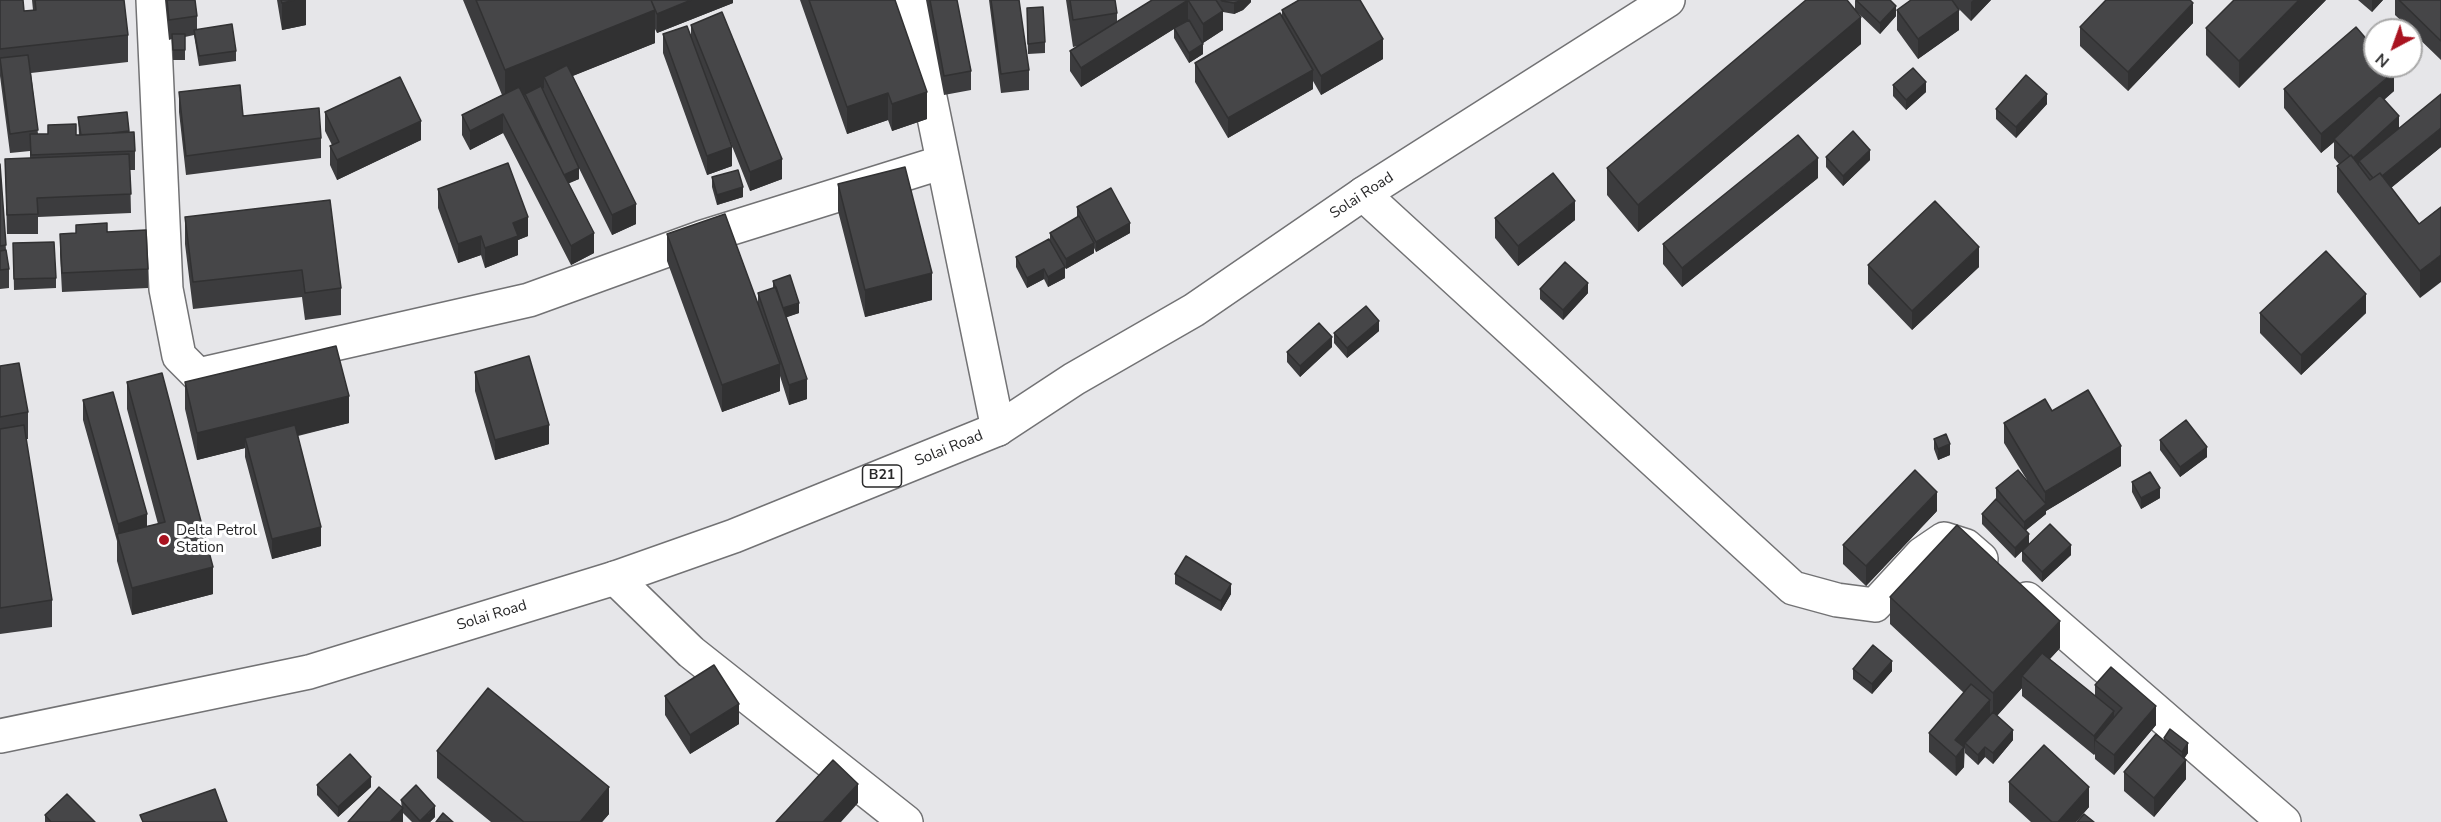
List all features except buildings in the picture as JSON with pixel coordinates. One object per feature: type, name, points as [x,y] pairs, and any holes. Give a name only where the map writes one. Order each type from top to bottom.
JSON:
[{"type":"main road","points":[[153,0],[166,289],[179,356],[198,375],[529,300],[702,237],[943,162]]},
{"type":"main road","points":[[910,0],[998,429]]},
{"type":"main road","name":"Solai Road","points":[[0,736],[309,672],[615,578],[734,536],[998,429],[1074,379],[1194,310],[1363,194],[1668,0]]},
{"type":"main road","points":[[1363,194],[1793,588],[1837,600],[1875,605],[1922,554],[1944,539],[1966,546],[2284,822]]},
{"type":"main road","points":[[615,578],[691,652],[906,822]]},
{"type":"place","name":"Delta Petrol Station","points":[[164,540]]}]
